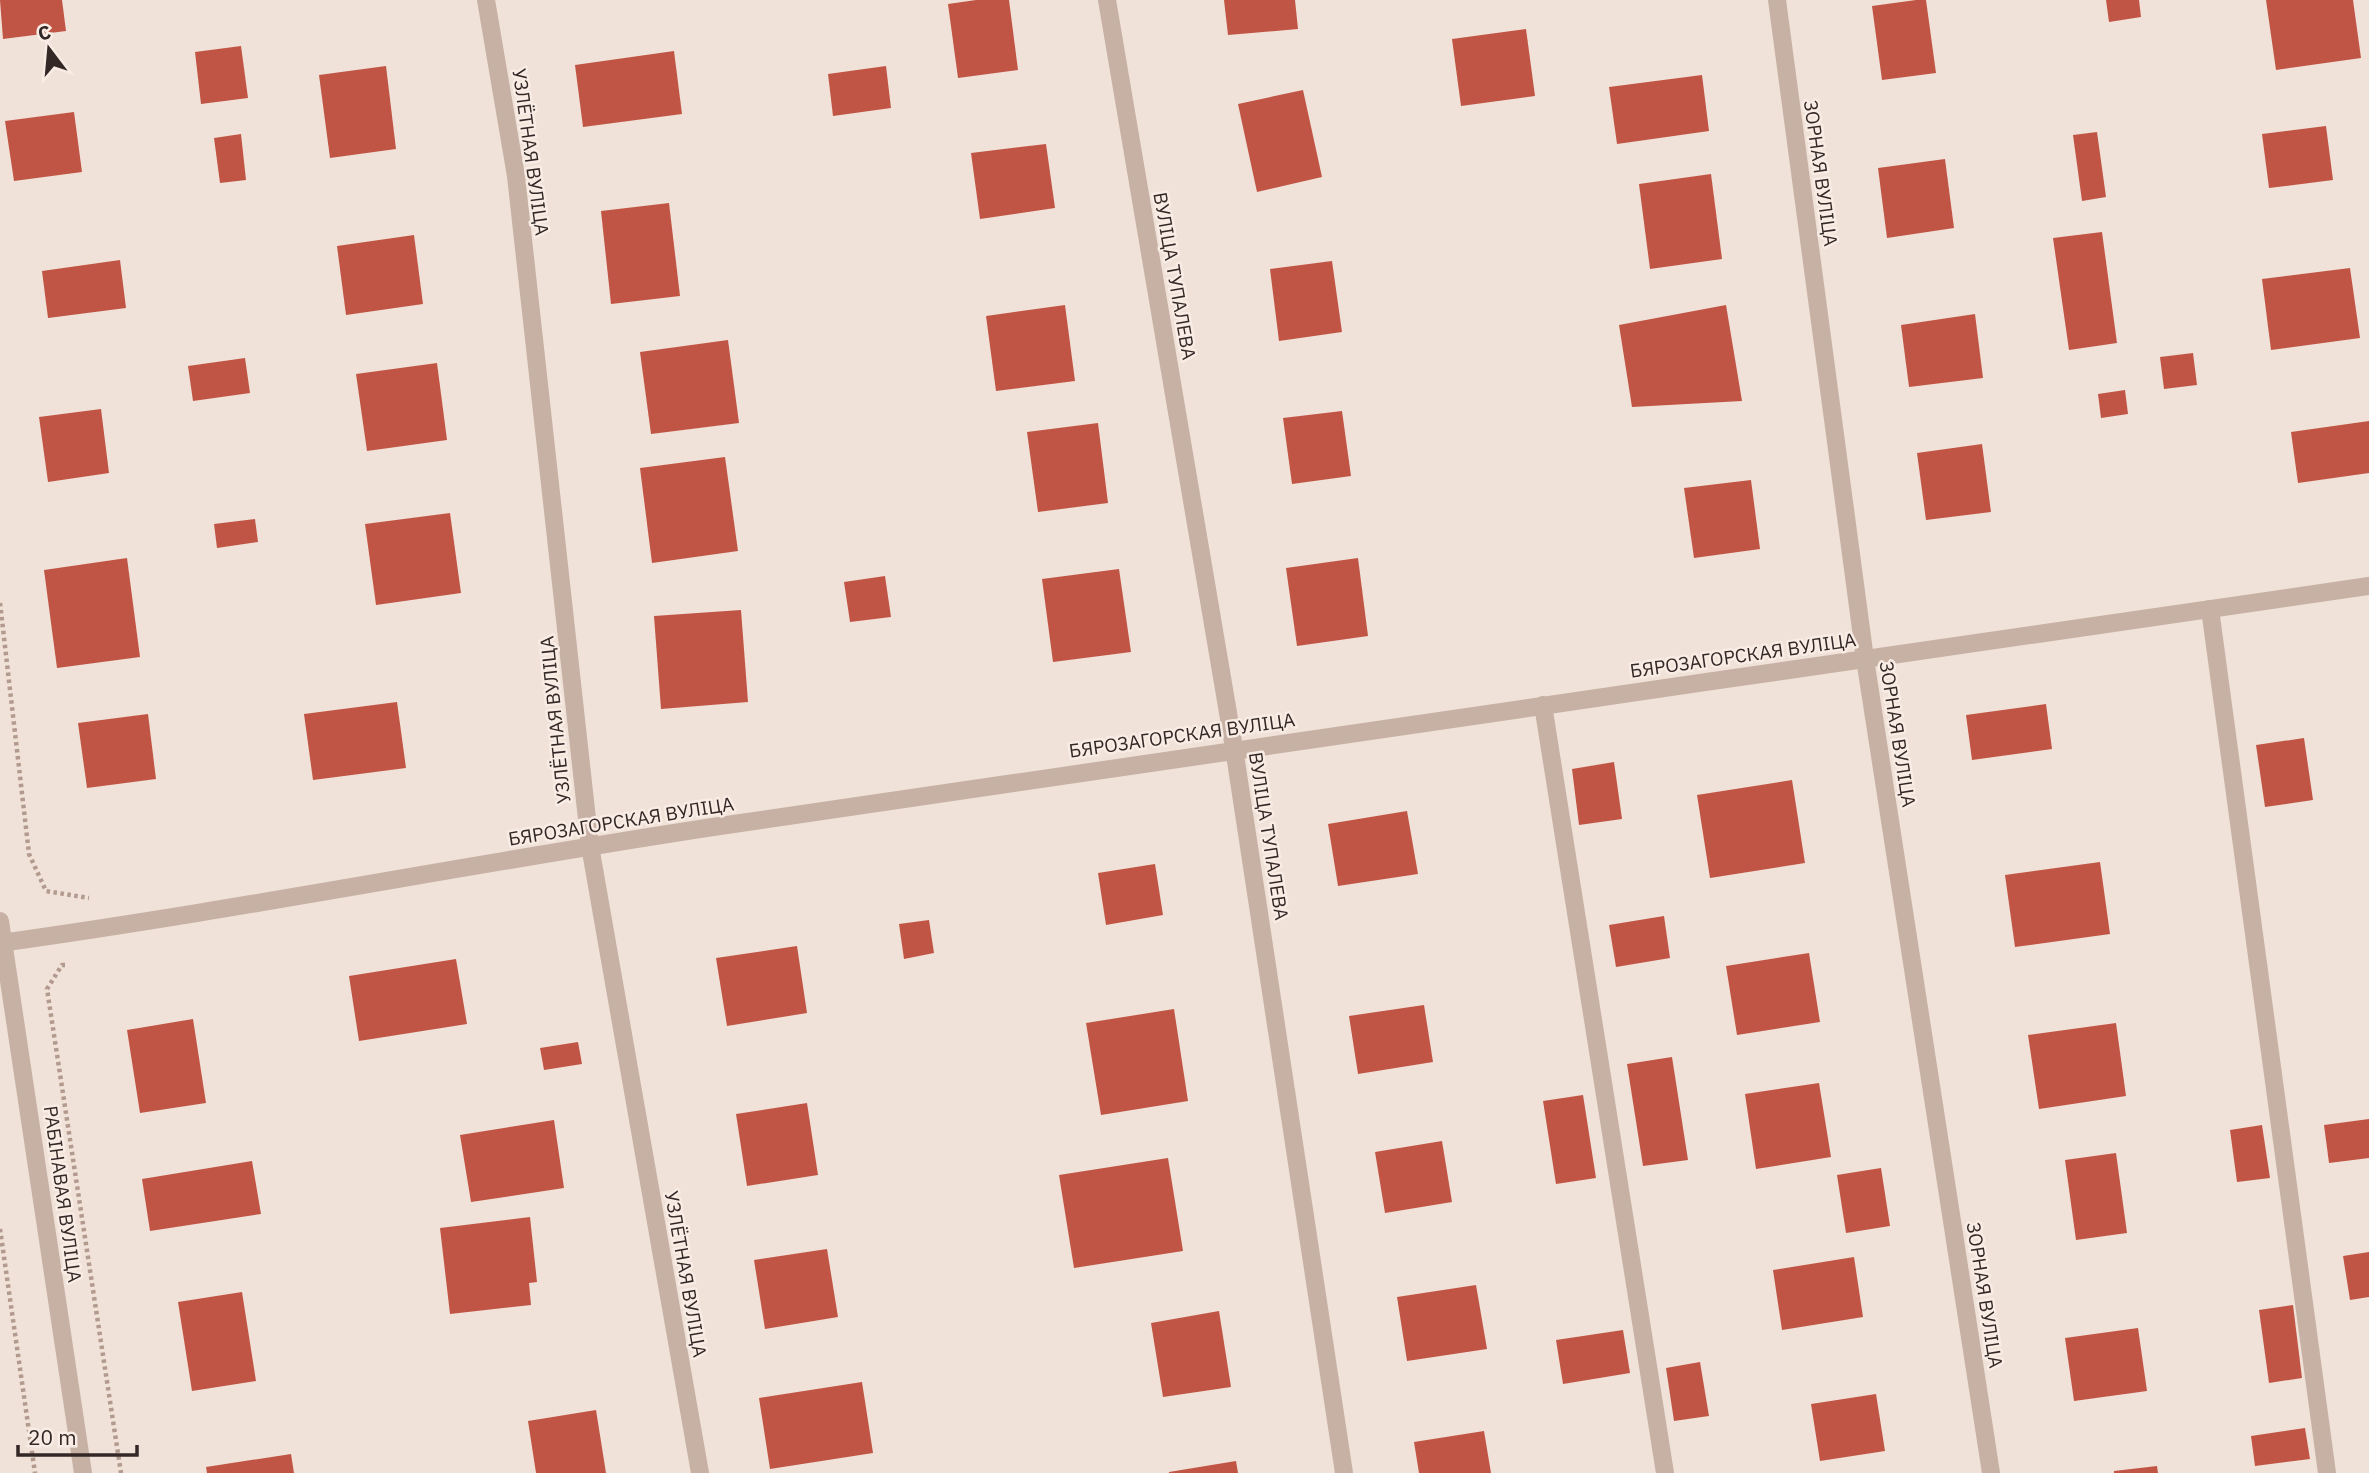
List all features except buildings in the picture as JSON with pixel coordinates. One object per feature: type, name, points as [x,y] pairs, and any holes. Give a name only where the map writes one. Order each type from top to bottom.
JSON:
[{"type":"street","name":"УЗЛЁТНАЯ ВУЛІЦА","points":[[485,0],[516,177],[590,846],[700,1473]]},
{"type":"street","name":"ВУЛІЦА ТУПАЛЕВА","points":[[1107,0],[1234,748],[1345,1473]]},
{"type":"street","name":"ЗОРНАЯ ВУЛІЦА","points":[[1777,0],[1865,659],[1991,1473]]},
{"type":"street","name":"БЯРОЗАГОРСКАЯ ВУЛІЦА","points":[[2,943],[590,846],[1234,748],[2369,586]]},
{"type":"street","points":[[2210,609],[2327,1473]]},
{"type":"street","points":[[1543,705],[1665,1473]]},
{"type":"street","name":"РАБІНАВАЯ ВУЛІЦА","points":[[0,921],[83,1473]]},
{"type":"path","points":[[0,603],[29,854],[46,891],[89,898]]},
{"type":"path","points":[[74,963],[62,965],[47,989],[121,1473]]},
{"type":"path","points":[[0,1229],[35,1473]]}]
